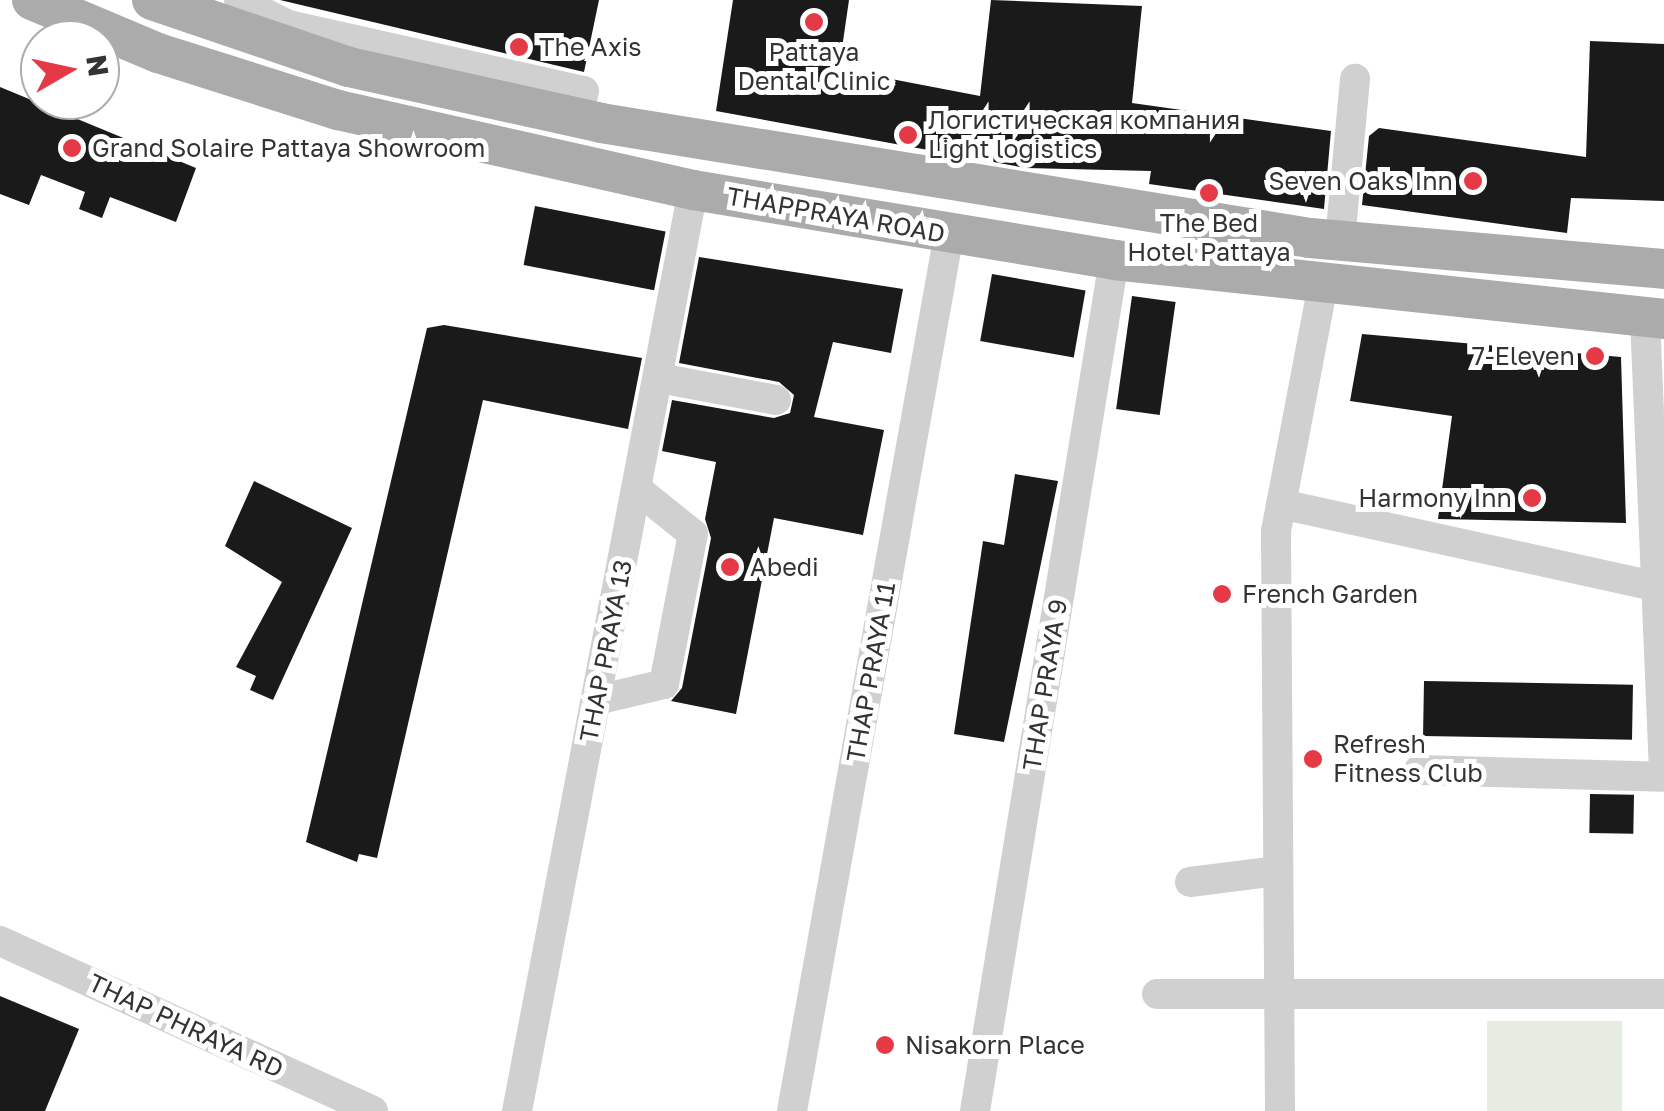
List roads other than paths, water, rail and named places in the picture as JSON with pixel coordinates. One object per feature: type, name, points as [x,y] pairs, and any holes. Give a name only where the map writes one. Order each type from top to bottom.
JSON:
[{"type":"main road","name":"THAPPRAYA ROAD","points":[[32,0],[158,54],[338,110],[692,190],[1114,260],[1655,319]]},
{"type":"main road","name":"THAPPRAYA ROAD","points":[[152,0],[350,67],[578,118],[954,186],[1340,241],[1664,269]]},
{"type":"street","points":[[240,0],[288,25],[584,91],[578,118]]},
{"type":"street","points":[[1340,241],[1355,80]]},
{"type":"street","name":"THAP PRAYA 13","points":[[517,1111],[692,190]]},
{"type":"street","name":"THAP PRAYA 11","points":[[792,1111],[949,234]]},
{"type":"street","name":"THAP PRAYA 9","points":[[976,1111],[1114,260]]},
{"type":"street","points":[[1280,1111],[1280,504],[1323,285]]},
{"type":"street","points":[[1655,319],[1664,766]]},
{"type":"street","points":[[658,378],[776,400]]},
{"type":"street","points":[[597,700],[664,684],[693,534],[638,490]]},
{"type":"street","points":[[1280,504],[1660,587]]},
{"type":"street","points":[[1419,770],[1664,777]]},
{"type":"street","points":[[1190,882],[1277,871]]},
{"type":"street","name":"THAP PHRAYA RD","points":[[0,941],[372,1111]]},
{"type":"street","points":[[1157,994],[1664,994]]},
{"type":"place","name":"Pattaya Dental Clinic","points":[[814,22]]},
{"type":"place","name":"The Axis","points":[[519,47]]},
{"type":"place","name":"Логистическая компания Light logistics","points":[[908,135]]},
{"type":"place","name":"Grand Solaire Pattaya Showroom","points":[[72,148]]},
{"type":"place","name":"Seven Oaks Inn","points":[[1473,181]]},
{"type":"place","name":"The Bed Hotel Pattaya","points":[[1209,193]]},
{"type":"place","name":"7-Eleven","points":[[1595,356]]},
{"type":"place","name":"Harmony Inn","points":[[1532,498]]},
{"type":"place","name":"Abedi","points":[[730,567]]},
{"type":"place","name":"French Garden","points":[[1222,594]]},
{"type":"place","name":"Refresh Fitness Club","points":[[1313,759]]},
{"type":"place","name":"Nisakorn Place","points":[[885,1045]]}]
